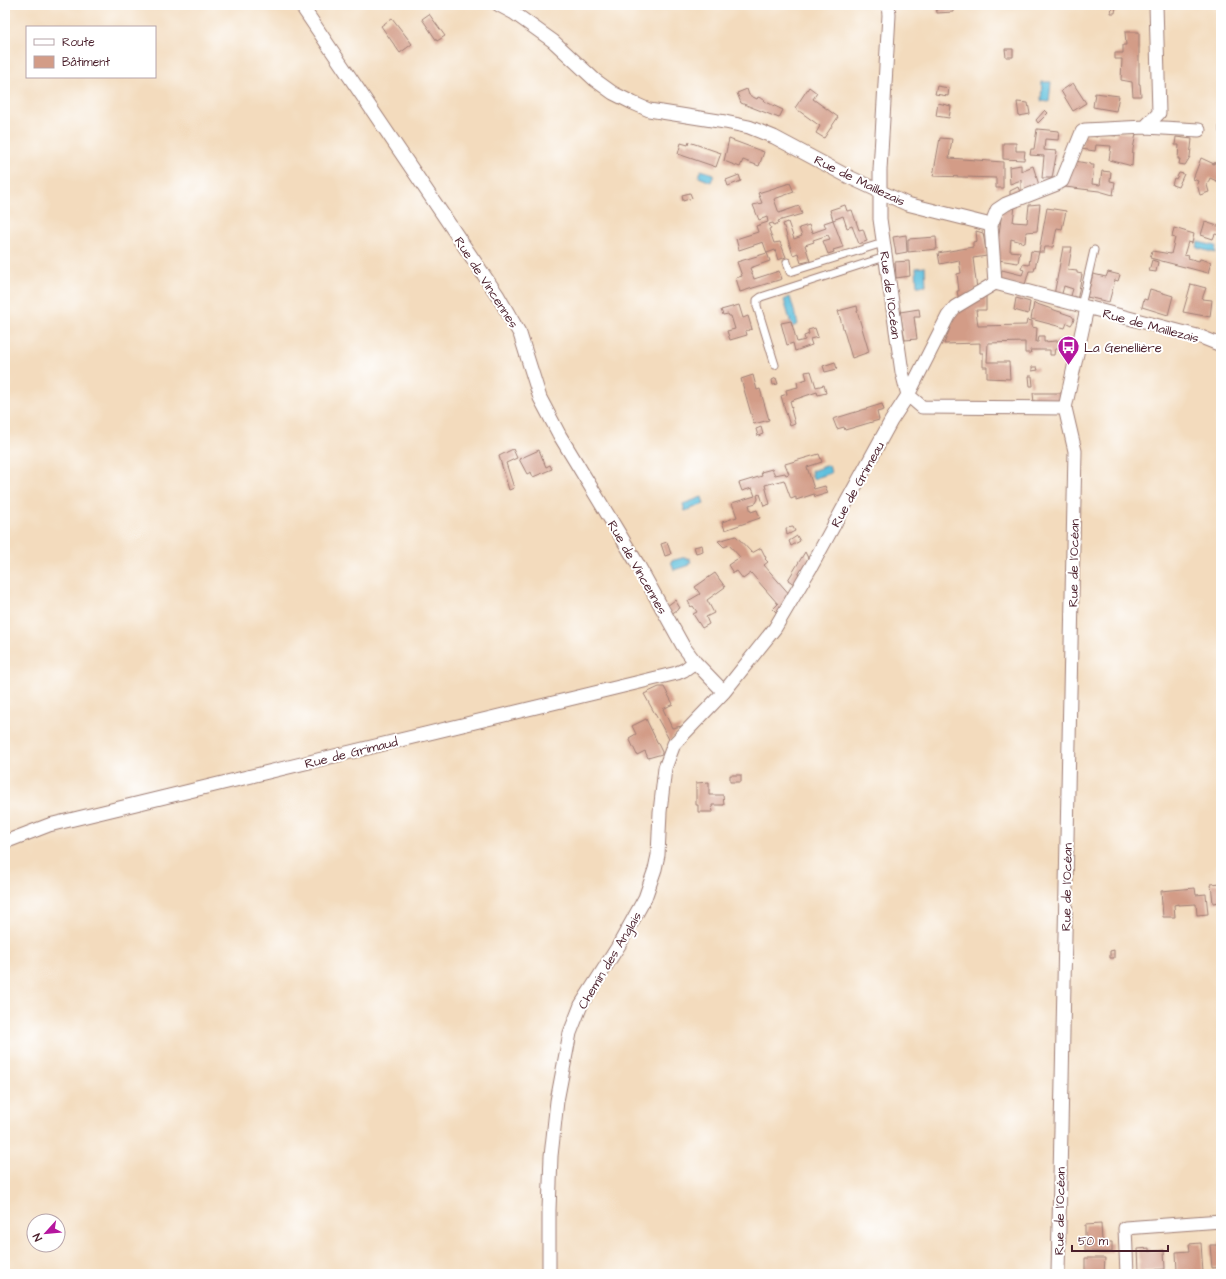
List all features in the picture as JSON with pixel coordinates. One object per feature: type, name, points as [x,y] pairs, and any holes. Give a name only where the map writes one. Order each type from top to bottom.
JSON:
[{"type":"street","name":"Rue de Vincennes","points":[[301,5],[498,296],[520,334],[540,398],[560,436],[637,563],[683,646],[695,662],[724,692]]},
{"type":"street","name":"Rue de Maillezais","points":[[499,5],[514,13],[553,41],[595,80],[613,93],[633,103],[649,110],[749,127],[774,137],[879,192],[907,204],[991,225]]},
{"type":"street","name":"Rue de l'Océan","points":[[888,5],[889,15],[879,192],[880,219],[902,372],[908,395]]},
{"type":"street","points":[[1145,127],[1159,113],[1156,5]]},
{"type":"street","points":[[995,283],[991,225],[997,210],[1006,204],[1058,184],[1062,180],[1082,132],[1085,130],[1145,127],[1199,130]]},
{"type":"street","name":"Rue de Maillezais","points":[[995,283],[1201,338],[1221,345]]},
{"type":"street","name":"Rue de Grimeau","points":[[724,692],[775,628],[811,567],[891,421],[908,395],[948,316],[955,307],[995,283]]},
{"type":"street","points":[[908,395],[922,407],[1065,408],[1084,307]]},
{"type":"street","name":"Rue de l'Océan","points":[[1058,1274],[1075,450],[1065,408]]},
{"type":"street","name":"Rue de Grimaud","points":[[5,842],[49,825],[677,673],[695,662]]},
{"type":"street","name":"Chemin des Anglais","points":[[549,1274],[551,1156],[556,1100],[570,1033],[581,1005],[619,945],[645,898],[658,855],[660,812],[665,768],[674,744],[724,692]]},
{"type":"street","points":[[1126,1274],[1125,1228],[1221,1222]]},
{"type":"street","points":[[1126,1249],[1146,1226]]},
{"type":"lane","points":[[788,262],[790,272],[883,243]]},
{"type":"lane","points":[[1084,307],[1094,250]]},
{"type":"lane","points":[[774,365],[757,306],[757,300],[762,297],[885,257]]},
{"type":"water","points":[[1042,82],[1051,82],[1049,102],[1041,101]]},
{"type":"water","points":[[701,170],[714,174],[711,182],[699,177]]},
{"type":"water","points":[[1198,242],[1216,246],[1215,253],[1197,248]]},
{"type":"water","points":[[925,267],[926,286],[917,286],[916,268]]},
{"type":"water","points":[[790,297],[798,324],[792,327],[784,300]]},
{"type":"water","points":[[829,465],[831,473],[813,479],[811,471]]},
{"type":"water","points":[[702,497],[704,504],[685,511],[683,504]]},
{"type":"water","points":[[686,557],[686,559],[689,558],[691,562],[688,563],[689,565],[674,570],[671,561]]},
{"type":"building","points":[[936,5],[953,5],[953,12],[937,13]]},
{"type":"building","points":[[1112,6],[1116,7],[1115,13],[1111,13]]},
{"type":"building","points":[[429,14],[445,36],[437,41],[422,19]]},
{"type":"building","points":[[392,18],[412,44],[400,53],[381,26]]},
{"type":"building","points":[[1125,32],[1139,32],[1139,84],[1141,96],[1133,96],[1132,82],[1121,80],[1122,59],[1115,59],[1115,53],[1123,53],[1123,45],[1126,45]]},
{"type":"building","points":[[1005,49],[1013,49],[1013,57],[1006,57]]},
{"type":"building","points":[[1073,83],[1086,103],[1073,111],[1061,91]]},
{"type":"building","points":[[937,86],[949,88],[948,96],[935,94]]},
{"type":"building","points":[[809,87],[817,93],[813,99],[838,117],[824,138],[816,133],[820,126],[795,108]]},
{"type":"building","points":[[747,89],[749,95],[757,99],[758,97],[765,100],[764,101],[783,110],[779,118],[741,103],[737,93]]},
{"type":"building","points":[[1095,93],[1119,96],[1116,111],[1093,107]]},
{"type":"building","points":[[1017,102],[1028,103],[1030,114],[1019,116]]},
{"type":"building","points":[[938,103],[951,106],[949,118],[936,116]]},
{"type":"building","points":[[1045,110],[1048,113],[1038,123],[1036,120]]},
{"type":"building","points":[[1219,126],[1221,126],[1221,136],[1219,132]]},
{"type":"building","points":[[1037,129],[1059,131],[1058,140],[1045,139],[1044,150],[1057,151],[1052,178],[1042,178],[1044,156],[1030,155],[1031,149],[1034,149]]},
{"type":"building","points":[[1117,132],[1136,134],[1132,166],[1109,160],[1111,146],[1096,145],[1095,151],[1081,149],[1084,135],[1097,137],[1097,134],[1116,136]]},
{"type":"building","points":[[1176,137],[1192,139],[1190,157],[1185,165],[1179,164],[1179,145],[1175,145]]},
{"type":"building","points":[[940,138],[952,139],[949,158],[1003,162],[1003,188],[996,188],[996,178],[933,176]]},
{"type":"building","points":[[729,139],[764,152],[759,166],[743,160],[740,167],[724,161]]},
{"type":"building","points":[[689,142],[721,153],[716,167],[678,154],[681,143],[688,145]]},
{"type":"building","points":[[1003,143],[1016,143],[1016,151],[1025,151],[1024,160],[1003,159]]},
{"type":"building","points":[[1201,158],[1214,164],[1215,162],[1221,165],[1219,173],[1221,174],[1221,183],[1210,178],[1207,185],[1209,192],[1200,195],[1197,184],[1198,181],[1193,179]]},
{"type":"building","points":[[1075,161],[1094,165],[1092,184],[1100,185],[1102,171],[1111,172],[1110,181],[1115,182],[1113,195],[1099,191],[1065,187]]},
{"type":"building","points":[[1021,165],[1021,171],[1033,166],[1039,185],[1021,191],[1021,180],[1010,184],[1009,167]]},
{"type":"building","points":[[1179,173],[1184,174],[1178,187],[1172,185],[1174,178],[1176,179]]},
{"type":"building","points":[[739,175],[741,181],[728,186],[726,180]]},
{"type":"building","points":[[790,183],[794,192],[774,199],[779,213],[799,206],[802,214],[778,221],[779,223],[774,225],[773,223],[769,224],[771,228],[769,229],[774,243],[780,242],[786,257],[778,260],[775,250],[767,253],[763,242],[739,250],[736,239],[758,232],[756,226],[768,222],[767,217],[759,220],[753,205],[762,203],[758,193]]},
{"type":"building","points":[[1018,187],[1020,192],[1010,196],[1010,191]]},
{"type":"building","points":[[690,193],[692,198],[683,201],[682,195]]},
{"type":"building","points":[[1040,204],[1037,231],[1026,232],[1025,243],[1011,239],[1010,251],[1020,252],[1018,263],[998,260],[997,249],[1002,211],[1015,206],[1013,222],[1027,223],[1029,205]]},
{"type":"building","points":[[845,205],[847,211],[852,210],[859,230],[863,229],[867,241],[859,244],[852,226],[847,228],[843,216],[833,220],[830,210]]},
{"type":"building","points":[[1047,208],[1066,211],[1062,229],[1057,228],[1053,247],[1045,247],[1044,252],[1039,252]]},
{"type":"building","points":[[833,220],[843,247],[833,250],[834,252],[828,254],[823,241],[830,239],[828,235],[813,240],[814,242],[805,245],[810,261],[801,263],[798,253],[793,255],[783,224],[788,222],[794,239],[802,236],[799,228],[809,225],[812,233],[826,228],[824,223]]},
{"type":"building","points":[[1205,222],[1221,227],[1220,235],[1215,234],[1213,239],[1201,235]]},
{"type":"building","points":[[1174,228],[1194,234],[1192,243],[1188,242],[1184,255],[1189,256],[1188,258],[1199,261],[1200,259],[1211,262],[1208,273],[1150,258],[1152,251],[1171,254],[1175,238],[1172,237]]},
{"type":"building","points":[[976,231],[983,233],[987,256],[973,258],[977,289],[959,300],[957,291],[959,291],[957,274],[961,273],[959,260],[940,264],[938,253],[973,247],[973,242],[977,241]]},
{"type":"building","points":[[906,235],[907,252],[896,254],[893,237]]},
{"type":"building","points":[[936,237],[937,249],[908,252],[908,239]]},
{"type":"building","points":[[1063,247],[1072,247],[1068,270],[1077,271],[1077,273],[1082,274],[1077,301],[1070,299],[1073,289],[1064,286],[1061,297],[1054,295]]},
{"type":"building","points":[[1031,251],[1039,252],[1034,271],[1029,271],[1024,288],[999,281],[1002,270],[1022,275],[1024,270],[1021,269],[1023,264],[1029,265]]},
{"type":"building","points":[[767,253],[770,261],[750,268],[754,279],[779,271],[782,279],[740,292],[736,278],[742,276],[737,262]]},
{"type":"building","points":[[1152,260],[1158,262],[1156,272],[1149,271]]},
{"type":"building","points":[[909,261],[910,276],[896,278],[895,262]]},
{"type":"building","points":[[1108,272],[1120,275],[1118,281],[1115,280],[1109,302],[1087,297],[1093,274],[1106,277]]},
{"type":"building","points":[[1191,284],[1206,288],[1202,299],[1212,300],[1210,317],[1183,312]]},
{"type":"building","points":[[1150,289],[1173,296],[1168,315],[1142,307],[1144,299],[1147,300]]},
{"type":"building","points":[[986,292],[986,310],[976,310],[978,326],[1026,325],[1027,320],[1032,321],[1032,327],[1037,328],[1036,342],[1038,342],[1039,336],[1044,336],[1044,342],[1072,341],[1070,351],[1064,350],[1064,352],[1062,352],[1061,349],[1055,349],[1054,355],[1050,355],[1050,350],[1030,350],[1031,353],[1025,353],[1025,342],[988,343],[987,362],[1009,362],[1010,379],[987,378],[987,367],[983,367],[983,353],[980,353],[980,343],[944,344],[955,314]]},
{"type":"building","points":[[1016,298],[1030,302],[1028,314],[1014,310]]},
{"type":"building","points":[[1034,303],[1072,316],[1074,319],[1073,322],[1071,325],[1067,323],[1065,328],[1031,319]]},
{"type":"building","points":[[739,305],[743,318],[748,316],[752,329],[746,331],[747,335],[730,340],[727,331],[735,329],[731,316],[728,314],[723,315],[721,310]]},
{"type":"building","points":[[857,306],[857,311],[869,352],[852,358],[838,311]]},
{"type":"building","points":[[919,309],[920,317],[914,317],[917,339],[905,340],[900,312]]},
{"type":"building","points":[[791,321],[797,342],[805,340],[804,336],[809,334],[808,330],[815,328],[818,337],[810,339],[812,345],[795,351],[793,343],[787,345],[781,323]]},
{"type":"building","points":[[835,362],[837,369],[825,372],[823,366]]},
{"type":"building","points":[[1032,367],[1037,367],[1038,370],[1032,371]]},
{"type":"building","points":[[811,371],[816,387],[824,385],[826,393],[818,395],[817,392],[790,401],[795,424],[790,426],[781,396],[787,394],[786,390],[798,387],[797,382],[807,379],[805,372]]},
{"type":"building","points":[[753,375],[757,390],[760,389],[769,420],[754,424],[741,379]]},
{"type":"building","points":[[1029,376],[1032,376],[1033,386],[1030,386]]},
{"type":"building","points":[[776,378],[778,384],[773,385],[772,380]]},
{"type":"building","points":[[1033,393],[1063,393],[1061,402],[1034,403]]},
{"type":"building","points":[[882,404],[884,410],[877,412],[879,420],[845,430],[844,427],[837,429],[833,419]]},
{"type":"building","points":[[761,427],[763,434],[758,436],[756,429]]},
{"type":"building","points":[[513,449],[517,458],[506,463],[514,488],[509,490],[499,456]]},
{"type":"building","points":[[539,450],[546,467],[550,465],[552,469],[533,477],[531,472],[527,474],[519,459]]},
{"type":"building","points":[[819,454],[822,462],[807,467],[814,489],[825,486],[828,493],[815,497],[814,494],[796,500],[796,497],[791,499],[784,480],[765,485],[770,504],[764,506],[760,494],[757,495],[758,499],[756,503],[749,505],[751,512],[757,510],[760,518],[725,530],[722,522],[737,517],[732,503],[755,496],[752,488],[742,491],[739,483],[762,476],[761,472],[772,469],[775,475],[785,473],[786,475],[789,474],[785,464]]},
{"type":"building","points":[[793,527],[795,531],[787,535],[786,528]]},
{"type":"building","points":[[736,536],[752,553],[761,548],[766,558],[765,559],[768,562],[764,565],[791,596],[779,615],[773,609],[778,604],[751,573],[743,579],[737,571],[733,573],[728,565],[740,557],[729,545],[724,547],[718,541]]},
{"type":"building","points":[[797,536],[800,541],[791,546],[789,541]]},
{"type":"building","points":[[667,542],[671,554],[665,556],[661,544]]},
{"type":"building","points":[[702,545],[703,551],[696,553],[694,547]]},
{"type":"building","points":[[805,552],[811,564],[797,586],[788,580]]},
{"type":"building","points":[[715,573],[725,587],[707,600],[714,613],[706,617],[709,624],[702,628],[693,614],[697,612],[693,606],[691,607],[688,601],[700,594],[695,587]]},
{"type":"building","points":[[675,600],[680,608],[671,614],[667,606]]},
{"type":"building","points":[[659,687],[664,687],[673,704],[663,709],[672,728],[682,726],[670,741],[644,694]]},
{"type":"building","points":[[646,719],[662,752],[662,754],[648,758],[645,751],[637,755],[629,738],[636,734],[632,726]]},
{"type":"building","points":[[730,775],[741,775],[741,782],[730,782]]},
{"type":"building","points":[[709,782],[709,795],[723,795],[724,805],[712,805],[713,812],[698,812],[698,805],[696,805],[696,783]]},
{"type":"building","points":[[1221,883],[1221,902],[1213,903],[1211,884]]},
{"type":"building","points":[[1195,888],[1196,895],[1206,894],[1208,914],[1197,915],[1196,904],[1178,904],[1174,905],[1175,917],[1163,917],[1161,891]]},
{"type":"building","points":[[1114,950],[1114,958],[1110,958],[1110,951]]},
{"type":"building","points":[[1101,1224],[1102,1242],[1112,1242],[1112,1252],[1085,1251],[1085,1225]]},
{"type":"building","points":[[1218,1242],[1221,1242],[1221,1267],[1212,1268],[1210,1245],[1218,1245]]},
{"type":"building","points":[[1201,1243],[1203,1273],[1190,1274],[1189,1270],[1177,1271],[1176,1252],[1190,1251],[1189,1244]]},
{"type":"building","points":[[1149,1248],[1149,1251],[1164,1250],[1165,1269],[1139,1271],[1138,1249]]},
{"type":"building","points":[[1085,1258],[1105,1258],[1104,1274],[1085,1274]]},
{"type":"place","name":"La Genellière","points":[[1069,366]]}]
